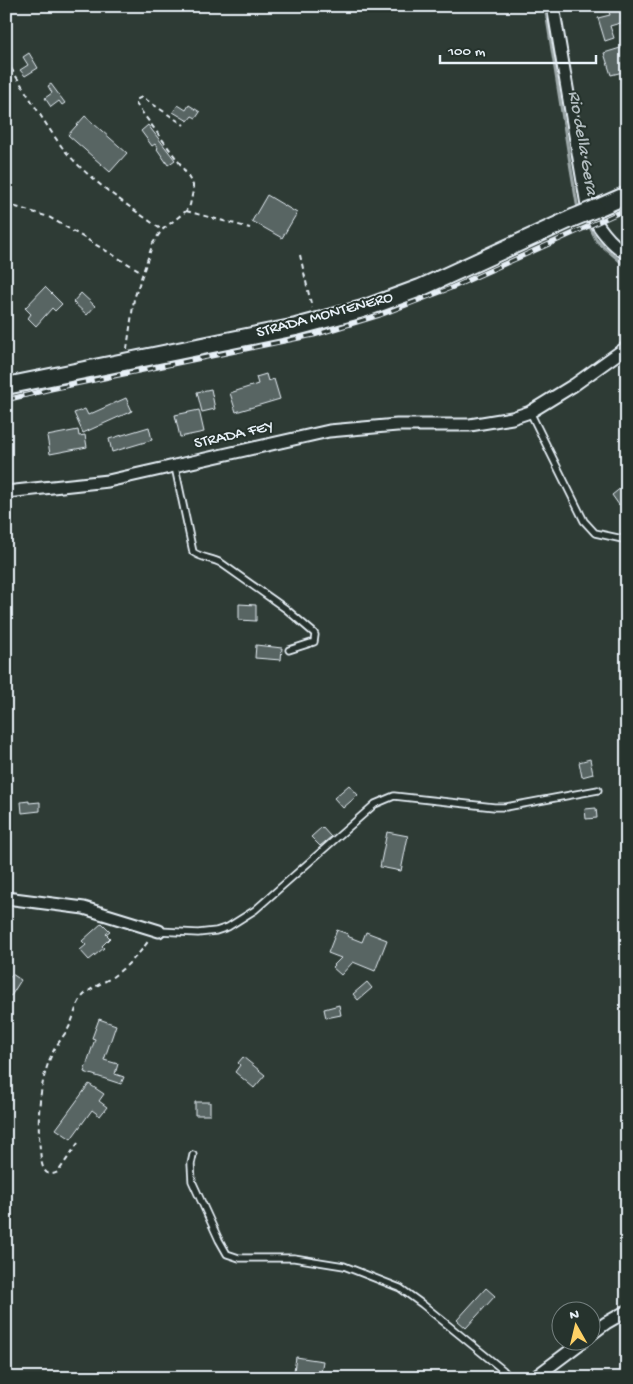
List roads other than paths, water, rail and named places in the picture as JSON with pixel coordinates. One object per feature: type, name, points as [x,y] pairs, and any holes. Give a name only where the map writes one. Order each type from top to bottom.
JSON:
[{"type":"main road","name":"STRADA MONTENERO","points":[[6,386],[296,327],[363,309],[420,288],[627,195]]},
{"type":"street","points":[[553,6],[587,205],[592,218],[601,231],[627,254]]},
{"type":"street","name":"STRADA FEY","points":[[6,492],[108,481],[329,431],[396,425],[470,425],[492,422],[530,412],[627,347]]},
{"type":"street","points":[[6,898],[84,908],[157,930]]},
{"type":"street","points":[[600,1328],[627,1311]]},
{"type":"street","points":[[534,1378],[569,1352]]},
{"type":"lane","points":[[530,412],[584,521],[595,533],[627,540]]},
{"type":"lane","points":[[175,467],[193,552],[197,556],[212,558],[221,563],[286,609],[314,633],[314,642],[289,650]]},
{"type":"lane","points":[[157,930],[198,933],[228,928],[255,910],[375,804],[388,797],[394,796],[494,808],[598,790]]},
{"type":"lane","points":[[194,1155],[191,1164],[192,1181],[227,1254],[239,1258],[294,1258],[344,1266],[400,1288],[503,1370],[510,1378]]},
{"type":"waterway","name":"Rio della Gera","points":[[545,6],[577,204],[580,210]]},
{"type":"waterway","name":"Rio della Gera","points":[[585,217],[597,241],[627,267]]},
{"type":"railway","points":[[6,400],[314,335],[380,315],[451,288],[627,209]]}]
